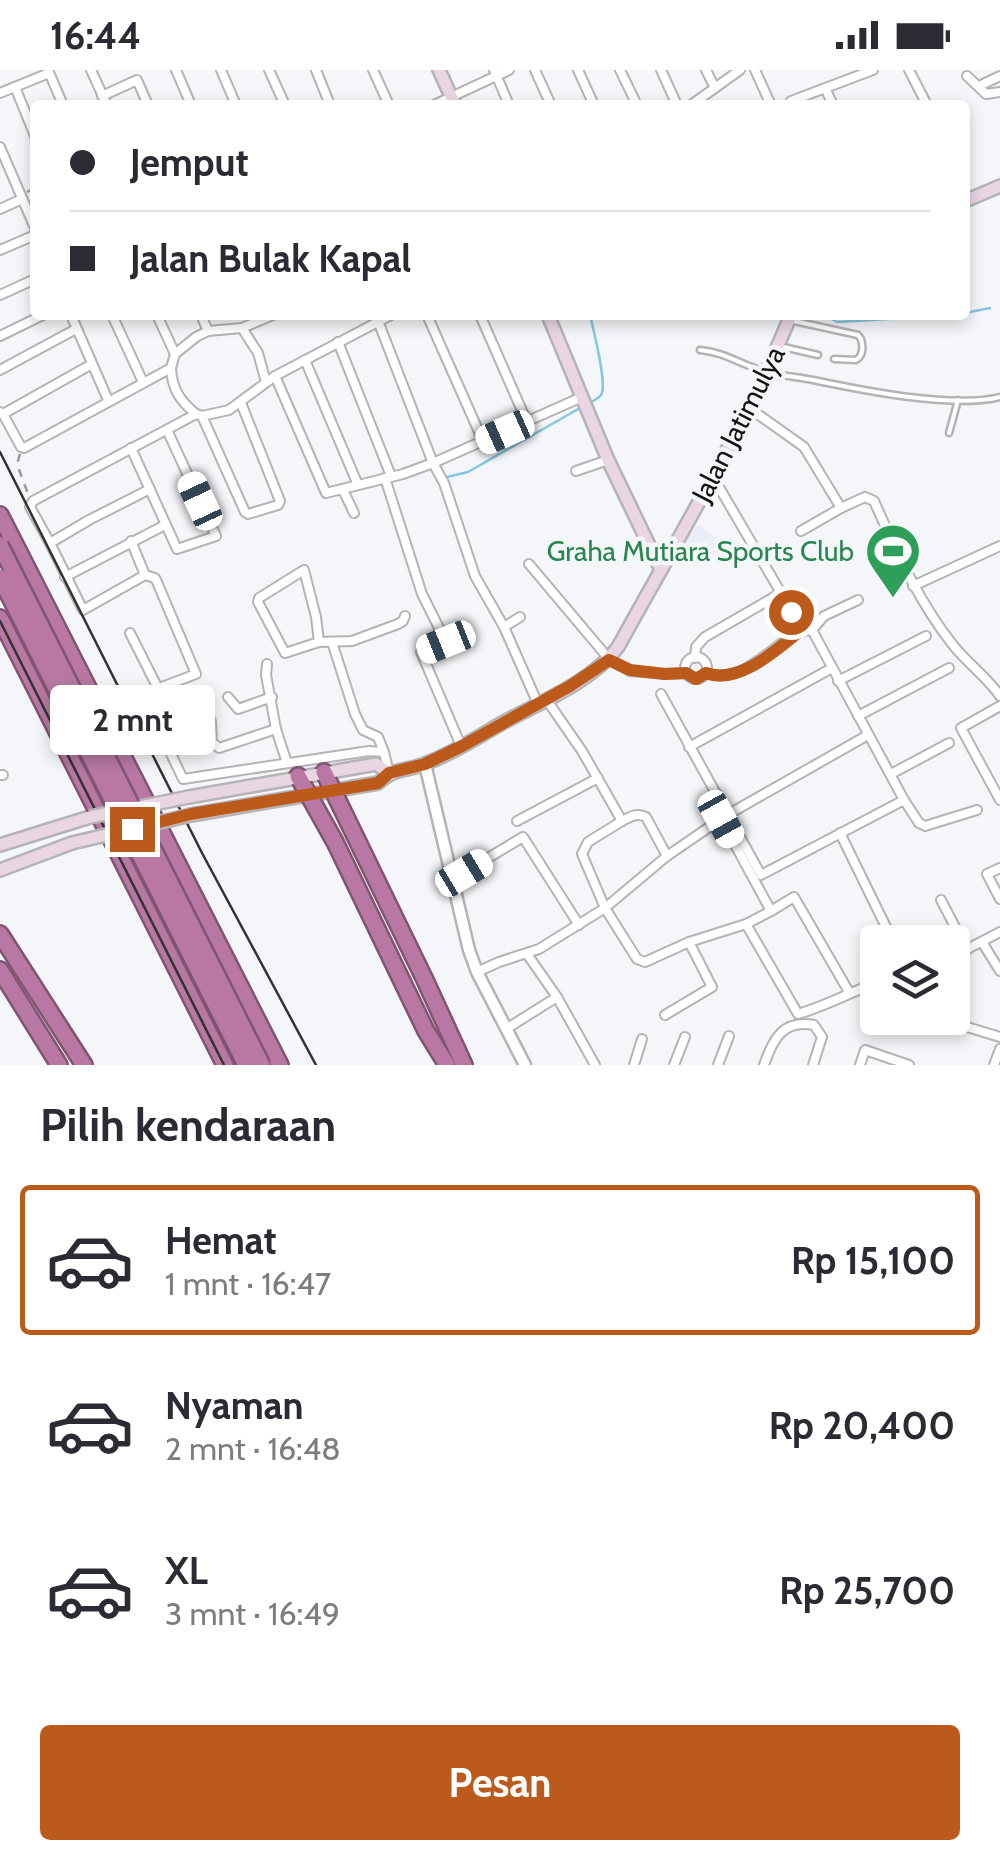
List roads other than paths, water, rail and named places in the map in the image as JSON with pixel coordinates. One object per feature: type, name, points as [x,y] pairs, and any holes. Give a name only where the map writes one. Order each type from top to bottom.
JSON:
[{"type":"highway","points":[[0,515],[280,1065]]},
{"type":"highway","points":[[0,545],[262,1065]]},
{"type":"highway","points":[[0,577],[246,1065]]},
{"type":"highway","points":[[0,618],[221,1065]]},
{"type":"highway","points":[[293,769],[335,842],[426,1032],[446,1065]]},
{"type":"highway","points":[[324,772],[464,1065]]},
{"type":"highway","points":[[335,842],[354,835]]},
{"type":"highway","points":[[0,934],[84,1065]]},
{"type":"highway","points":[[0,970],[59,1065]]},
{"type":"main road","points":[[439,70],[453,100]]},
{"type":"main road","points":[[970,199],[1000,186]]},
{"type":"main road","points":[[550,320],[608,460],[661,570]]},
{"type":"main road","name":"Jalan Jatimulya","points":[[389,773],[425,764],[462,746],[609,660],[713,477],[789,320]]},
{"type":"main road","points":[[0,844],[90,817],[189,797],[293,769],[324,772],[376,764],[389,773],[378,783],[191,814],[72,843],[0,870]]},
{"type":"street","points":[[91,70],[105,100],[137,80],[146,100]]},
{"type":"street","points":[[176,70],[189,100]]},
{"type":"street","points":[[221,70],[234,100]]},
{"type":"street","points":[[269,70],[283,100]]},
{"type":"street","points":[[316,70],[328,100]]},
{"type":"street","points":[[373,70],[388,100]]},
{"type":"street","points":[[454,100],[495,73],[509,70]]},
{"type":"street","points":[[534,70],[549,100]]},
{"type":"street","points":[[578,70],[592,100]]},
{"type":"street","points":[[620,70],[635,100]]},
{"type":"street","points":[[660,70],[675,100]]},
{"type":"street","points":[[706,70],[715,88]]},
{"type":"street","points":[[698,100],[740,70]]},
{"type":"street","points":[[755,70],[768,100]]},
{"type":"street","points":[[794,100],[873,70]]},
{"type":"street","points":[[909,70],[924,100]]},
{"type":"street","points":[[0,93],[49,71],[61,100]]},
{"type":"street","points":[[495,73],[507,100]]},
{"type":"street","points":[[968,76],[986,94],[1000,92]]},
{"type":"street","points":[[979,86],[1000,76]]},
{"type":"street","points":[[15,87],[30,124]]},
{"type":"street","points":[[826,90],[831,100]]},
{"type":"street","points":[[0,147],[3,164],[30,219]]},
{"type":"street","points":[[0,208],[22,198]]},
{"type":"street","points":[[0,250],[30,235]]},
{"type":"street","points":[[0,295],[30,281]]},
{"type":"street","points":[[0,336],[33,320]]},
{"type":"street","points":[[73,320],[108,400]]},
{"type":"street","points":[[114,320],[143,382]]},
{"type":"street","points":[[159,320],[175,354]]},
{"type":"street","points":[[203,320],[208,331]]},
{"type":"street","points":[[245,320],[266,382]]},
{"type":"street","points":[[240,404],[280,501],[251,513],[245,512],[199,415],[185,406],[177,394],[171,368],[175,354],[185,344],[208,331],[246,327],[262,320]]},
{"type":"street","points":[[429,320],[483,441]]},
{"type":"street","points":[[482,320],[527,422]]},
{"type":"street","points":[[145,575],[84,610],[31,504],[166,430],[199,415],[229,410],[275,376],[378,321],[444,482],[475,576],[542,702],[598,778],[622,821]]},
{"type":"street","points":[[0,370],[76,329]]},
{"type":"street","points":[[338,342],[388,477],[422,594],[446,642],[421,652],[462,746]]},
{"type":"street","points":[[305,360],[358,484]]},
{"type":"street","points":[[92,364],[2,413],[23,448],[171,368]]},
{"type":"street","points":[[275,376],[324,491],[331,493],[433,462],[527,422],[585,403]]},
{"type":"street","points":[[749,408],[804,447],[841,508]]},
{"type":"street","points":[[131,448],[177,549],[216,536],[166,430]]},
{"type":"street","points":[[576,471],[608,460]]},
{"type":"street","points":[[713,477],[782,593],[800,631]]},
{"type":"street","points":[[50,543],[150,489]]},
{"type":"street","points":[[343,490],[354,514]]},
{"type":"street","points":[[801,531],[864,497],[874,501],[913,586],[952,644],[1000,696]]},
{"type":"street","points":[[66,577],[165,525]]},
{"type":"street","points":[[131,541],[145,575],[157,582],[196,674],[159,688]]},
{"type":"street","points":[[913,586],[1000,546]]},
{"type":"street","points":[[530,564],[609,660],[630,670],[686,673],[696,679],[706,673],[721,677],[732,674],[764,658],[800,631],[812,630],[824,616],[858,600]]},
{"type":"street","points":[[319,642],[304,570],[258,598],[285,653],[319,642],[352,641],[398,624],[405,616]]},
{"type":"street","points":[[695,658],[696,647],[705,637],[782,593]]},
{"type":"street","points":[[504,627],[520,617]]},
{"type":"street","points":[[812,630],[918,823],[926,826],[977,810]]},
{"type":"street","points":[[130,633],[184,740],[182,746],[171,752],[181,778],[293,769],[369,750],[384,752]]},
{"type":"street","points":[[838,680],[926,636]]},
{"type":"street","points":[[332,642],[356,714],[363,730],[378,737],[389,773]]},
{"type":"street","points":[[686,673],[688,661],[695,658],[706,664],[706,673]]},
{"type":"street","points":[[267,664],[276,729],[293,769]]},
{"type":"street","points":[[689,747],[832,668]]},
{"type":"street","points":[[858,716],[950,668]]},
{"type":"street","points":[[661,694],[761,875],[904,800]]},
{"type":"street","points":[[228,697],[238,709],[272,697]]},
{"type":"street","points":[[1000,706],[961,728],[1000,800]]},
{"type":"street","points":[[211,721],[212,742],[219,748],[276,729]]},
{"type":"street","points":[[728,815],[868,735]]},
{"type":"street","points":[[891,774],[948,743]]},
{"type":"street","points":[[425,764],[469,950],[525,1065]]},
{"type":"street","points":[[517,822],[598,778]]},
{"type":"street","points":[[667,856],[641,814],[634,814],[588,842],[582,854],[605,908],[641,962],[746,924],[794,897],[849,992]]},
{"type":"street","points":[[477,972],[538,949],[605,908],[667,856],[721,819],[771,912]]},
{"type":"street","points":[[840,833],[885,925]]},
{"type":"street","points":[[453,879],[523,837],[579,924]]},
{"type":"street","points":[[1000,868],[987,874],[1000,898]]},
{"type":"street","points":[[940,900],[954,925]]},
{"type":"street","points":[[746,924],[798,1014],[860,988]]},
{"type":"street","points":[[970,948],[1000,932]]},
{"type":"street","points":[[665,1015],[712,988],[689,942]]},
{"type":"street","points":[[982,942],[1000,971]]},
{"type":"street","points":[[527,954],[557,997],[595,1065]]},
{"type":"street","points":[[506,1029],[557,997]]},
{"type":"street","points":[[764,1065],[780,1032],[790,1025],[814,1025],[822,1037],[812,1065]]},
{"type":"street","points":[[970,1028],[1000,1038]]},
{"type":"street","points":[[718,1065],[730,1036]]},
{"type":"street","points":[[674,1065],[685,1038]]},
{"type":"street","points":[[634,1065],[642,1039]]},
{"type":"street","points":[[994,1065],[1000,1049]]},
{"type":"street","points":[[860,1065],[865,1050],[908,1065]]},
{"type":"lane","points":[[801,320],[861,338],[860,358],[834,359]]},
{"type":"lane","points":[[778,346],[818,355]]},
{"type":"lane","points":[[700,350],[716,352],[766,372],[847,387],[958,400],[1000,397]]},
{"type":"lane","points":[[950,433],[958,400]]},
{"type":"waterway","points":[[970,312],[990,308]]},
{"type":"waterway","points":[[587,404],[600,396],[603,389],[591,320]]},
{"type":"waterway","points":[[834,320],[871,320]]},
{"type":"waterway","points":[[447,477],[468,472],[580,408]]},
{"type":"tram line","points":[[0,621],[224,1065]]},
{"type":"railway","points":[[0,452],[202,853],[316,1065]]},
{"type":"place","name":"Graha Mutiara Sports Club","points":[[893,600]]}]
